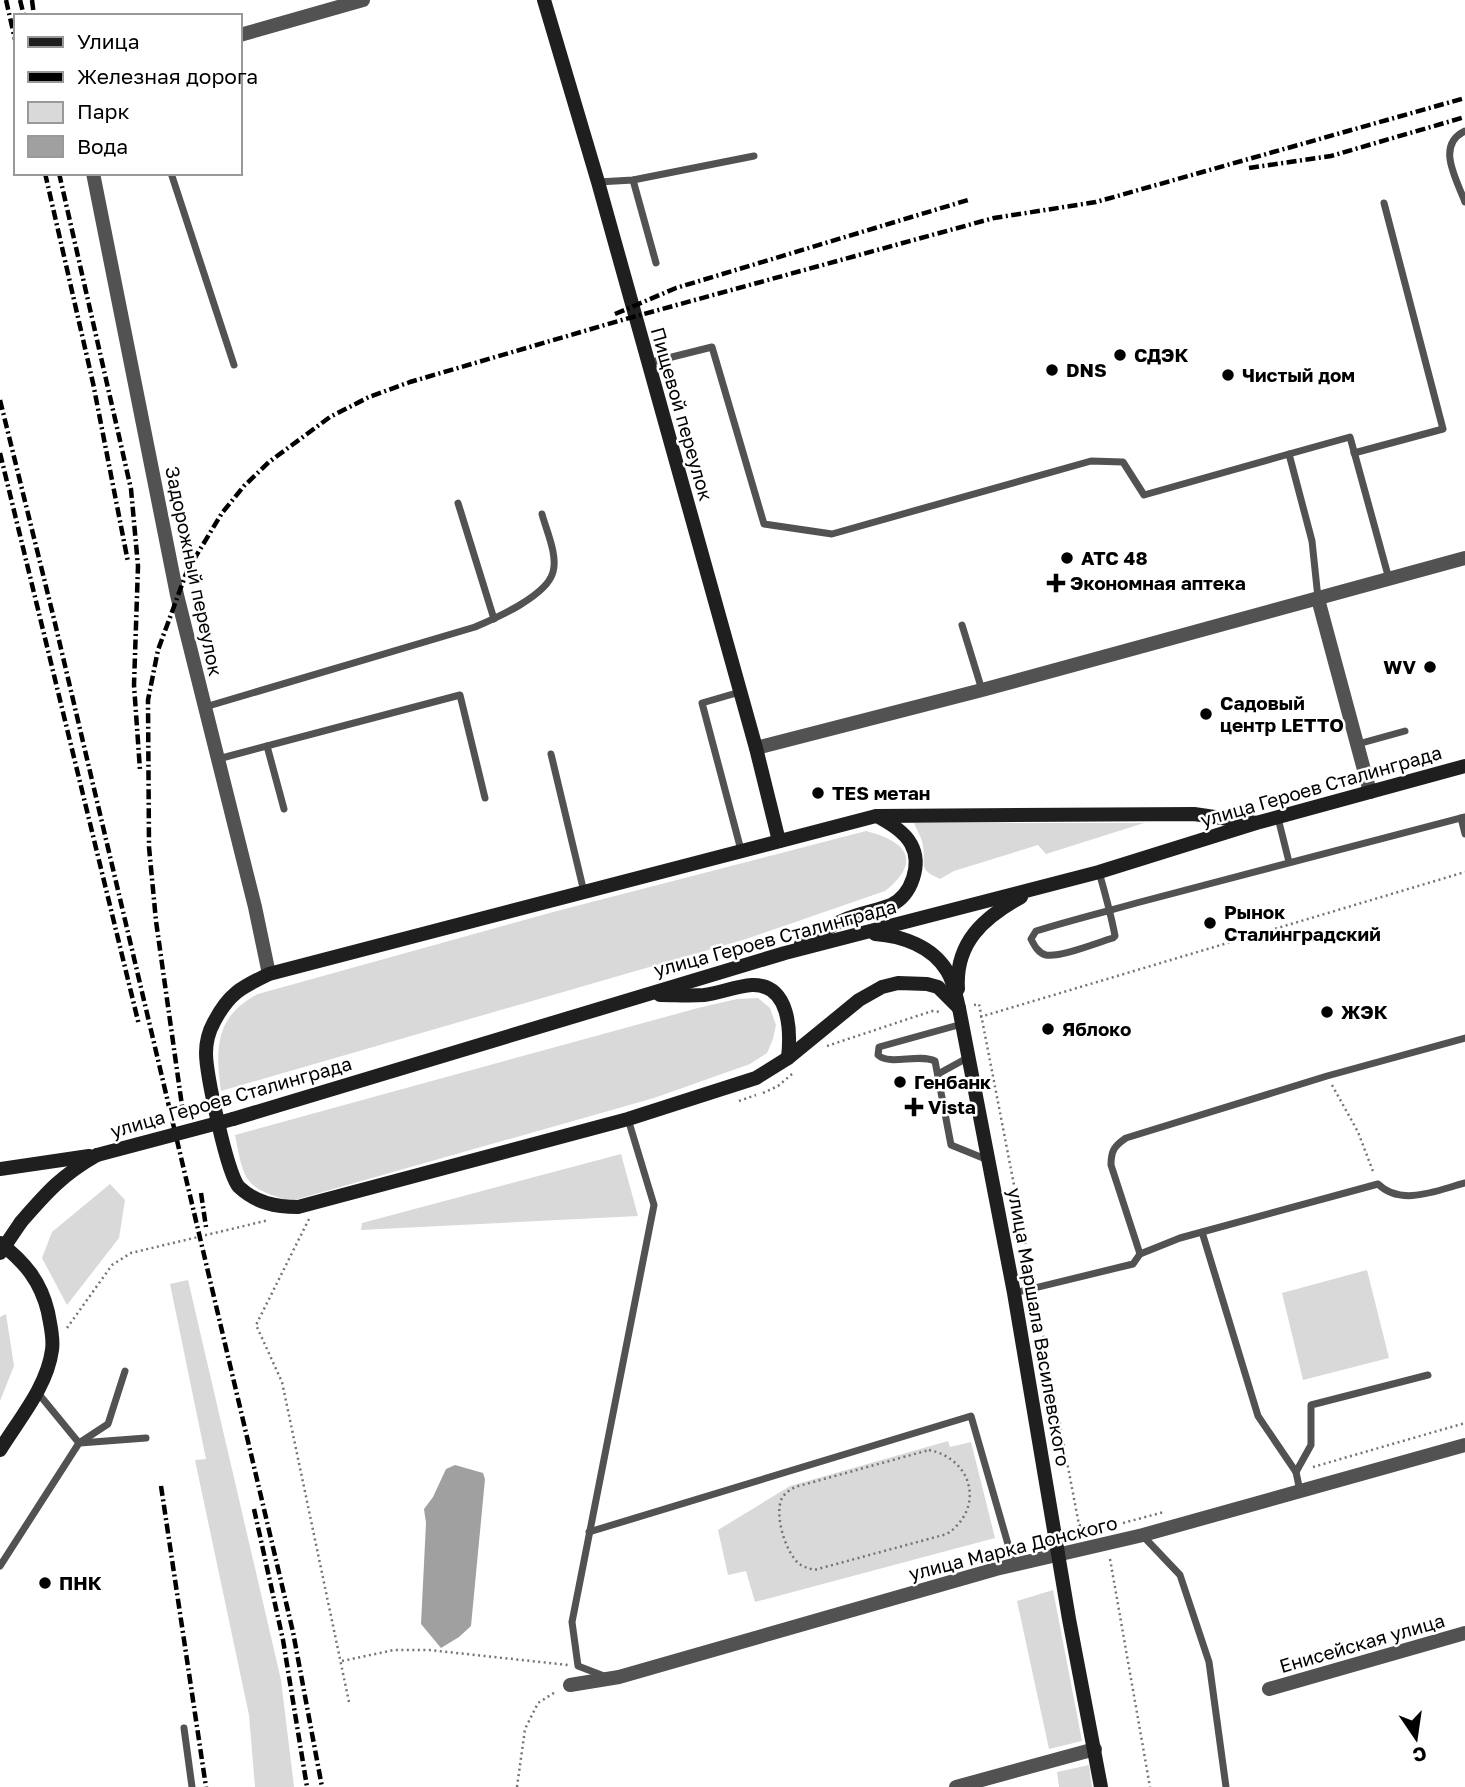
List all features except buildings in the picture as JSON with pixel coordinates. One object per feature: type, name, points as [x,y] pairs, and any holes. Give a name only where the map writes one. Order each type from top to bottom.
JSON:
[{"type":"street","points":[[242,34],[363,0]]},
{"type":"street","name":"Пищевой переулок","points":[[544,0],[598,182],[756,748],[779,841]]},
{"type":"street","name":"Задорожный переулок","points":[[93,175],[177,594],[255,907],[269,974]]},
{"type":"street","points":[[756,748],[982,690],[1465,558]]},
{"type":"street","points":[[1318,599],[1370,792]]},
{"type":"street","name":"улица Героев Сталинграда","points":[[97,1155],[233,1119],[785,953],[1099,872],[1256,822],[1465,766]]},
{"type":"street","points":[[960,1008],[938,987],[927,984],[898,983],[882,987],[859,1000],[788,1058],[748,1081],[628,1119],[316,1203],[282,1207],[264,1203],[237,1185],[229,1166],[206,1053],[208,1037],[214,1023],[238,988],[269,974],[876,816],[1195,814],[1256,822]]},
{"type":"street","points":[[785,953],[842,920],[892,904],[905,894],[914,878],[916,862],[911,844],[901,832],[876,816]]},
{"type":"street","points":[[960,1008],[960,957],[973,934],[987,919],[1037,888]]},
{"type":"street","name":"улица Маршала Василевского","points":[[862,933],[895,936],[929,953],[947,971],[960,1008],[1014,1293],[1058,1556],[1101,1787]]},
{"type":"street","points":[[641,995],[706,995],[751,985],[761,986],[779,999],[786,1010],[790,1028],[788,1058]]},
{"type":"street","points":[[0,1169],[97,1155]]},
{"type":"street","points":[[0,1253],[21,1222],[52,1186],[70,1170],[97,1155]]},
{"type":"street","points":[[0,1243],[28,1267],[40,1287],[53,1348],[48,1368],[37,1392],[0,1450]]},
{"type":"street","name":"улица Марка Донского","points":[[570,1685],[619,1677],[1014,1565],[1143,1535],[1465,1445]]},
{"type":"street","name":"Енисейская улица","points":[[1269,1689],[1465,1633]]},
{"type":"street","points":[[956,1787],[1095,1749]]},
{"type":"lane","points":[[1465,131],[1458,134],[1448,158],[1465,202]]},
{"type":"lane","points":[[598,182],[633,180],[754,156]]},
{"type":"lane","points":[[172,175],[234,365]]},
{"type":"lane","points":[[633,180],[656,264]]},
{"type":"lane","points":[[1354,453],[1443,429],[1384,204]]},
{"type":"lane","points":[[647,363],[712,347],[764,524],[832,534],[1091,461],[1123,461],[1144,495],[1350,437],[1389,579]]},
{"type":"lane","points":[[1289,454],[1312,541],[1318,599]]},
{"type":"lane","points":[[458,503],[494,619]]},
{"type":"lane","points":[[205,707],[475,627],[529,599],[547,584],[553,572],[554,559],[542,514]]},
{"type":"lane","points":[[962,625],[982,690]]},
{"type":"lane","points":[[740,692],[702,704],[741,850]]},
{"type":"lane","points":[[218,759],[460,695],[485,798]]},
{"type":"lane","points":[[1357,744],[1405,731]]},
{"type":"lane","points":[[267,746],[284,809]]},
{"type":"lane","points":[[551,754],[583,892]]},
{"type":"lane","points":[[1278,817],[1289,862]]},
{"type":"lane","points":[[1099,872],[1109,911],[1115,936],[1047,955],[1040,952],[1031,939],[1035,931],[1109,911],[1289,862],[1463,817],[1465,834]]},
{"type":"lane","points":[[962,1024],[879,1047],[877,1051],[881,1058],[886,1060],[926,1057],[935,1061],[951,1145],[989,1161]]},
{"type":"lane","points":[[1140,1254],[1111,1165],[1111,1153],[1116,1144],[1327,1076],[1465,1038]]},
{"type":"lane","points":[[938,1074],[970,1056]]},
{"type":"lane","points":[[619,1677],[599,1675],[578,1666],[572,1622],[653,1205],[628,1119]]},
{"type":"lane","points":[[1014,1293],[1133,1264],[1140,1254],[1202,1232],[1378,1184],[1385,1191],[1400,1197],[1465,1183]]},
{"type":"lane","points":[[1202,1232],[1258,1416],[1296,1472],[1300,1492]]},
{"type":"lane","points":[[0,1566],[79,1443],[107,1424],[125,1371]]},
{"type":"lane","points":[[1296,1472],[1311,1445],[1311,1405],[1428,1375]]},
{"type":"lane","points":[[37,1392],[79,1443]]},
{"type":"lane","points":[[589,1532],[971,1416],[1014,1565]]},
{"type":"lane","points":[[79,1443],[146,1438]]},
{"type":"lane","points":[[1143,1535],[1180,1575],[1209,1662],[1226,1787]]},
{"type":"lane","points":[[184,1728],[192,1787]]},
{"type":"path","points":[[1150,1787],[1107,1544],[1098,1529],[1079,1525],[980,1017],[1465,872]]},
{"type":"path","points":[[1327,1076],[1359,1132],[1378,1184]]},
{"type":"path","points":[[316,1203],[256,1325],[282,1382],[349,1702]]},
{"type":"path","points":[[1296,1472],[1465,1423]]},
{"type":"path","points":[[929,1450],[940,1452],[955,1462],[963,1471],[971,1494],[965,1517],[947,1534],[814,1570],[799,1563],[790,1550],[782,1525],[780,1506],[783,1496],[795,1487],[929,1450]]},
{"type":"path","points":[[1111,1526],[1164,1512]]},
{"type":"path","points":[[341,1661],[394,1650],[429,1650],[578,1666]]},
{"type":"path","points":[[517,1787],[525,1729],[538,1703],[544,1697],[570,1685]]},
{"type":"green space","points":[[914,823],[1144,823],[1046,854],[1038,845],[954,871],[940,879],[925,869],[922,843]]},
{"type":"green space","points":[[866,831],[891,840],[900,846],[905,854],[904,870],[885,891],[746,939],[221,1091],[218,1061],[221,1035],[233,1013],[258,994],[557,911]]},
{"type":"green space","points":[[758,998],[770,1008],[776,1025],[767,1053],[750,1064],[654,1098],[291,1201],[255,1187],[244,1173],[235,1135],[698,1008],[737,999]]},
{"type":"green space","points":[[621,1154],[638,1216],[361,1230],[362,1223]]},
{"type":"green space","points":[[110,1184],[125,1200],[119,1238],[67,1305],[42,1258],[52,1232]]},
{"type":"green space","points":[[1367,1270],[1389,1358],[1303,1380],[1282,1293]]},
{"type":"green space","points":[[188,1280],[281,1680],[294,1787],[255,1787],[249,1715],[195,1460],[206,1459],[170,1284]]},
{"type":"green space","points":[[6,1314],[14,1366],[0,1401],[0,1317]]},
{"type":"green space","points":[[948,1441],[950,1447],[971,1442],[995,1538],[755,1602],[746,1571],[728,1575],[718,1530],[790,1486]]},
{"type":"green space","points":[[1053,1590],[1082,1741],[1049,1749],[1017,1601]]},
{"type":"green space","points":[[1089,1765],[1092,1787],[1059,1787],[1057,1772]]},
{"type":"water","points":[[455,1465],[483,1473],[485,1479],[471,1626],[441,1648],[421,1624],[426,1523],[424,1509],[433,1497],[446,1469]]},
{"type":"railway","points":[[6,0],[14,35]]},
{"type":"railway","points":[[20,0],[24,14]]},
{"type":"railway","points":[[32,0],[34,14]]},
{"type":"railway","points":[[184,1120],[156,921],[149,847],[148,700],[158,650],[187,571],[222,513],[244,486],[269,462],[330,417],[369,397],[410,382],[622,320],[994,218],[1096,202],[1465,98]]},
{"type":"railway","points":[[1249,168],[1331,156],[1465,117]]},
{"type":"railway","points":[[45,175],[93,383],[128,562]]},
{"type":"railway","points":[[59,175],[131,489],[138,566],[134,685],[140,770]]},
{"type":"railway","points":[[615,314],[676,288],[968,200]]},
{"type":"railway","points":[[0,400],[293,1632],[322,1787]]},
{"type":"railway","points":[[0,453],[139,1025]]},
{"type":"railway","points":[[201,1193],[206,1227]]},
{"type":"railway","points":[[161,1486],[206,1787]]},
{"type":"railway","points":[[254,1509],[283,1640],[307,1787]]},
{"type":"place","name":"СДЭК","points":[[1120,355]]},
{"type":"place","name":"DNS","points":[[1052,370]]},
{"type":"place","name":"Чистый дом","points":[[1228,375]]},
{"type":"place","name":"АТС 48","points":[[1067,558]]},
{"type":"place","name":"Экономная аптека","points":[[1056,583]]},
{"type":"place","name":"WV","points":[[1430,667]]},
{"type":"place","name":"Садовый центр LETTO","points":[[1206,714]]},
{"type":"place","name":"TES метан","points":[[818,793]]},
{"type":"place","name":"Рынок Сталинградский","points":[[1210,923]]},
{"type":"place","name":"ЖЭК","points":[[1327,1012]]},
{"type":"place","name":"Яблоко","points":[[1048,1029]]},
{"type":"place","name":"Генбанк","points":[[900,1082]]},
{"type":"place","name":"Vista","points":[[914,1107]]},
{"type":"place","name":"ПНК","points":[[45,1583]]}]
